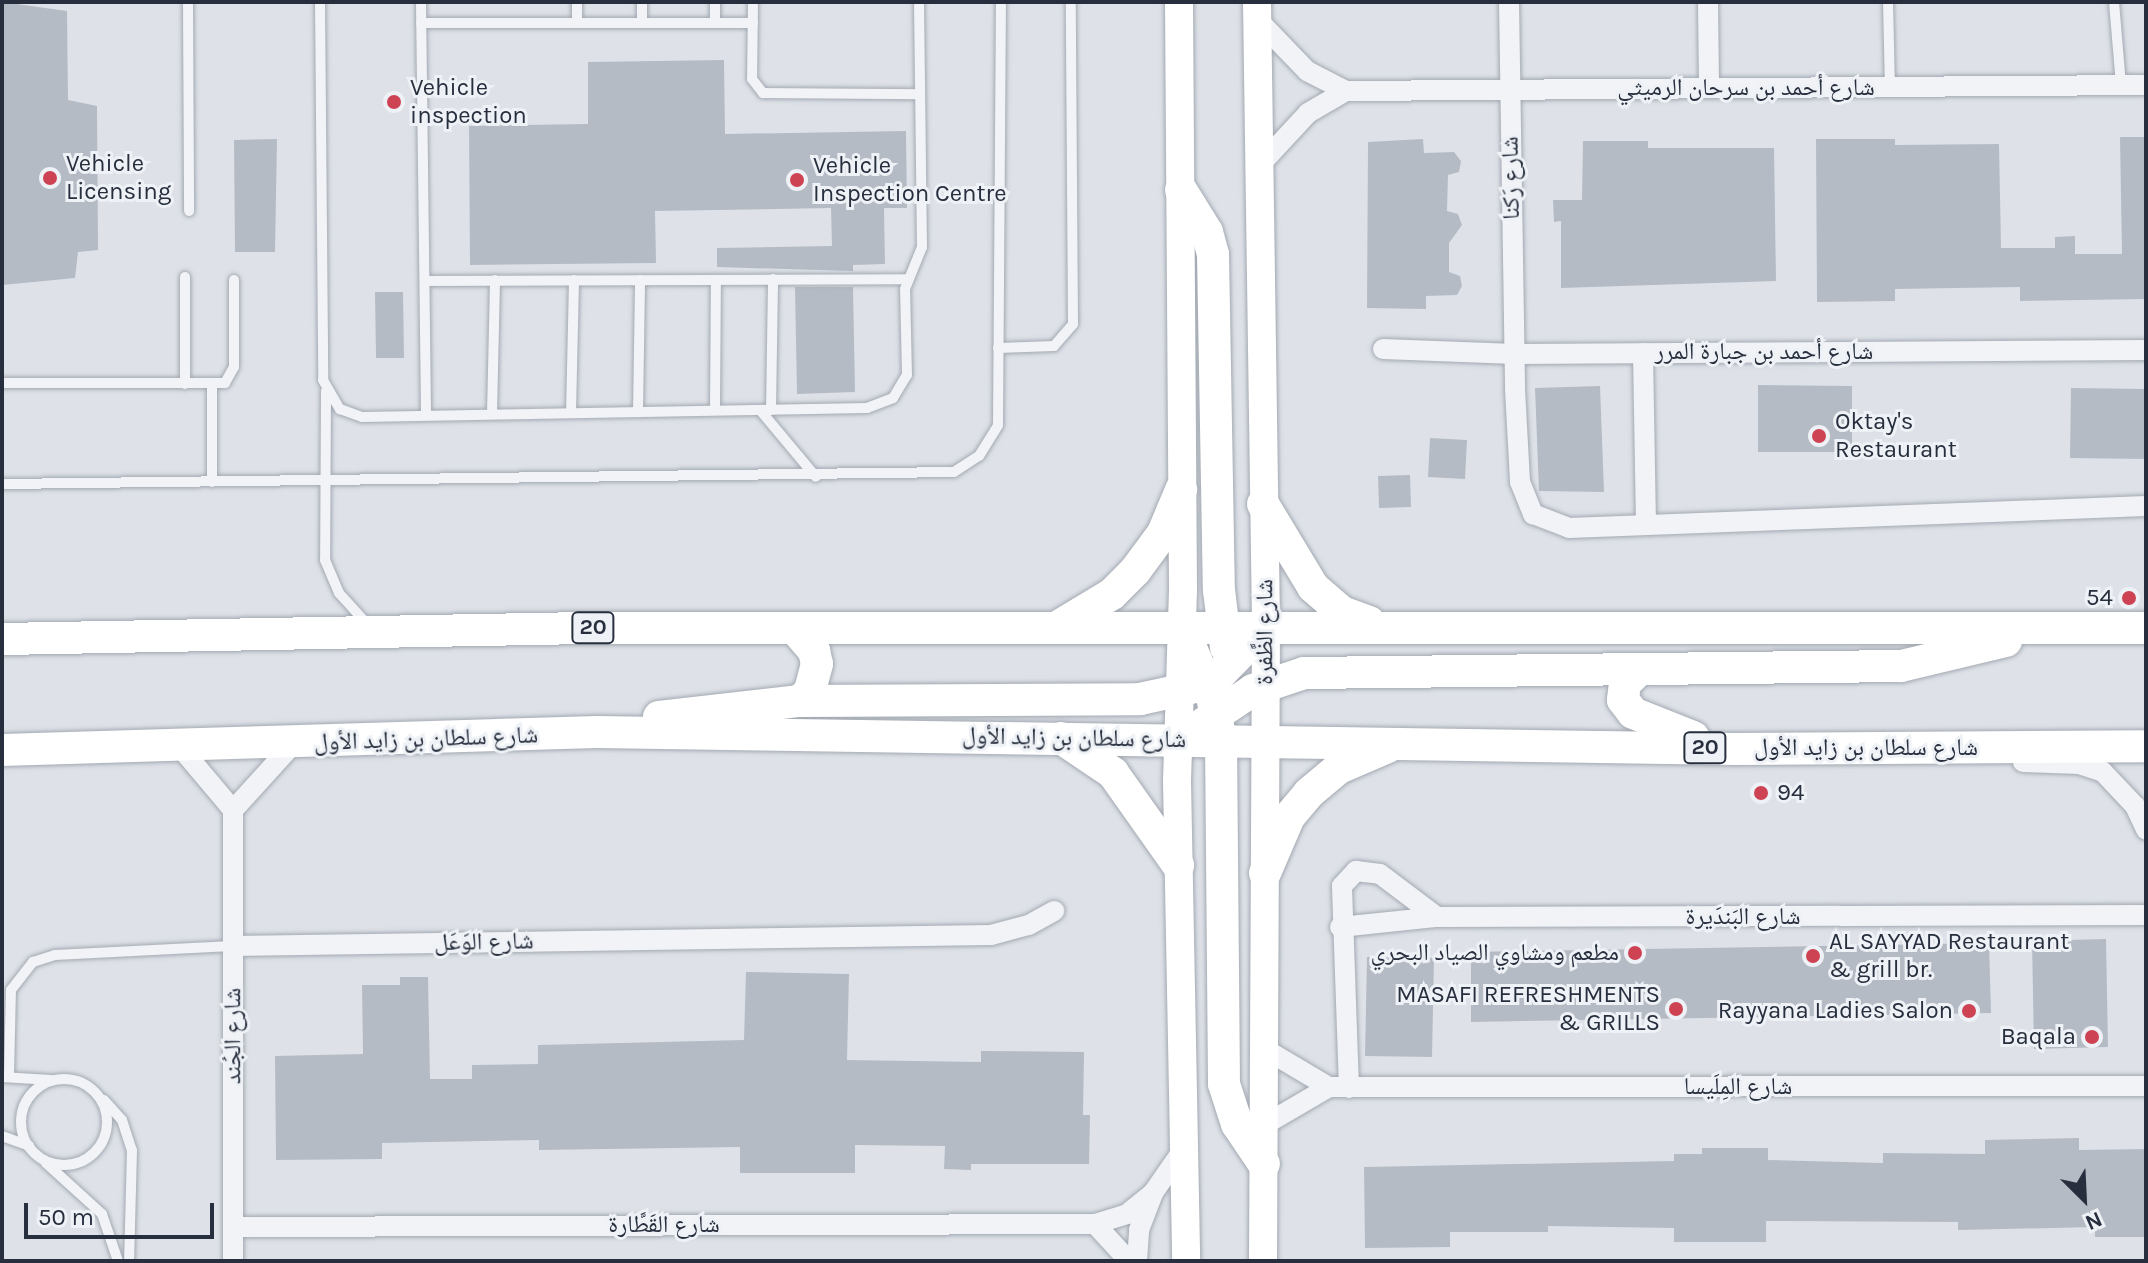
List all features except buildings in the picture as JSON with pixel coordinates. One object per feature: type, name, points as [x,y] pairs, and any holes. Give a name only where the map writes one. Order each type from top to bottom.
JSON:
[{"type":"main road","points":[[1179,2],[1183,629],[1206,679],[1263,739],[1263,1261]]},
{"type":"main road","name":"شارع الظَّفرة","points":[[1236,708],[1266,627],[1257,11]]},
{"type":"main road","points":[[1181,190],[1207,232],[1213,254],[1223,628],[1206,679],[1179,740],[1178,865],[1186,1261]]},
{"type":"main road","points":[[1056,627],[1112,594],[1135,571],[1163,533],[1181,490]]},
{"type":"main road","points":[[1263,504],[1313,587],[1342,612],[1375,625]]},
{"type":"main road","name":"20","points":[[2,639],[379,636],[584,628],[1183,629],[1375,625],[2146,628]]},
{"type":"main road","points":[[597,732],[685,712],[800,701],[1140,699],[1206,679],[1266,627]]},
{"type":"main road","points":[[796,630],[814,651],[817,664],[810,691],[800,701]]},
{"type":"main road","points":[[1236,708],[1304,673],[1901,666],[2054,630]]},
{"type":"main road","points":[[1638,671],[1625,683],[1623,700],[1633,713],[1654,725],[1735,749]]},
{"type":"main road","points":[[1236,708],[1224,1084],[1237,1124],[1264,1164]]},
{"type":"main road","name":"شارع سلطان بن زايد الأول","points":[[2,750],[293,744],[597,732],[1179,740],[1236,708],[1263,739],[1735,749],[2146,746]]},
{"type":"main road","points":[[1058,737],[1113,773],[1178,865]]},
{"type":"main road","points":[[1265,873],[1289,817],[1309,793],[1339,768],[1373,750],[1411,741]]},
{"type":"street","name":"شارع رَكنا","points":[[1509,2],[1520,482],[1533,514],[1569,528],[2146,506]]},
{"type":"street","points":[[1708,2],[1709,88]]},
{"type":"street","name":"شارع أحمد بن سرحان الرميثي","points":[[1257,11],[1307,71],[1346,91],[2146,85]]},
{"type":"street","name":"شارع أحمد بن سرحان الرميثي","points":[[1259,166],[1308,113],[1346,91]]},
{"type":"street","name":"شارع أحمد بن جبارة المرر","points":[[1383,349],[1515,354],[2146,350]]},
{"type":"street","points":[[1643,353],[1646,524]]},
{"type":"street","points":[[180,747],[233,810],[293,744]]},
{"type":"street","points":[[1880,748],[1936,758],[2079,764],[2103,772],[2122,790],[2146,830]]},
{"type":"street","name":"شارع الجُند","points":[[233,810],[233,1261]]},
{"type":"street","points":[[1339,1088],[1340,927],[1342,886],[1347,876],[1367,870],[1437,917]]},
{"type":"street","name":"شارع الوَعَل","points":[[232,946],[991,935],[1029,925],[1054,911]]},
{"type":"street","name":"شارع البَندَيرة","points":[[1340,927],[1437,917],[2146,915]]},
{"type":"street","points":[[1263,1048],[1339,1088]]},
{"type":"street","name":"شارع المِلَيسا","points":[[1339,1088],[2146,1086]]},
{"type":"street","points":[[1264,1125],[1339,1088]]},
{"type":"street","points":[[1137,1261],[1139,1230],[1153,1193],[1185,1147]]},
{"type":"street","name":"شارع القَطَّارة","points":[[233,1227],[1095,1224],[1127,1214],[1153,1193]]},
{"type":"street","points":[[1095,1224],[1129,1261]]},
{"type":"lane","points":[[188,2],[189,211]]},
{"type":"lane","points":[[320,2],[326,391],[323,482],[328,572],[339,593],[379,636]]},
{"type":"lane","points":[[421,2],[426,415]]},
{"type":"lane","points":[[577,2],[577,23]]},
{"type":"lane","points":[[642,2],[642,23]]},
{"type":"lane","points":[[715,2],[715,23]]},
{"type":"lane","points":[[753,2],[752,79],[763,93],[920,94]]},
{"type":"lane","points":[[326,391],[350,415],[867,408],[893,398],[907,375],[908,279],[922,247],[919,2]]},
{"type":"lane","points":[[2,484],[939,476],[967,465],[987,447],[998,425],[1001,2]]},
{"type":"lane","points":[[998,348],[1054,346],[1073,324],[1071,2]]},
{"type":"lane","points":[[1888,2],[1890,87]]},
{"type":"lane","points":[[2114,2],[2121,85]]},
{"type":"lane","points":[[421,23],[753,23]]},
{"type":"lane","points":[[185,277],[185,384]]},
{"type":"lane","points":[[773,279],[766,410],[816,477]]},
{"type":"lane","points":[[426,281],[908,279]]},
{"type":"lane","points":[[2,383],[225,383],[233,374],[234,280]]},
{"type":"lane","points":[[492,414],[495,280]]},
{"type":"lane","points":[[571,413],[574,280]]},
{"type":"lane","points":[[638,412],[640,280]]},
{"type":"lane","points":[[715,410],[716,280]]},
{"type":"lane","points":[[212,384],[212,482]]},
{"type":"lane","name":"شارع الوَعَل","points":[[5,1076],[11,990],[33,962],[55,955],[232,946]]},
{"type":"lane","points":[[5,1076],[78,1081],[122,1120],[132,1150],[129,1261]]},
{"type":"lane","points":[[51,1080],[30,1096],[23,1108],[23,1135],[29,1146],[102,1214],[118,1261]]},
{"type":"lane","points":[[39,1156],[64,1165],[89,1157],[99,1147],[108,1122],[99,1097]]},
{"type":"lane","points":[[2,1136],[29,1146]]},
{"type":"place","name":"Vehicle inspection","points":[[394,102]]},
{"type":"place","name":"Vehicle Licensing","points":[[50,178]]},
{"type":"place","name":"Vehicle Inspection Centre","points":[[797,180]]},
{"type":"place","name":"Oktay's Restaurant","points":[[1819,436]]},
{"type":"place","name":"54","points":[[2129,598]]},
{"type":"place","name":"94","points":[[1761,793]]},
{"type":"place","name":"مطعم ومشاوي الصياد البحري","points":[[1635,953]]},
{"type":"place","name":"AL SAYYAD Restaurant & grill br.","points":[[1813,956]]},
{"type":"place","name":"MASAFI REFRESHMENTS & GRILLS","points":[[1676,1009]]},
{"type":"place","name":"Rayyana Ladies Salon","points":[[1969,1011]]},
{"type":"place","name":"Baqala","points":[[2092,1037]]}]
